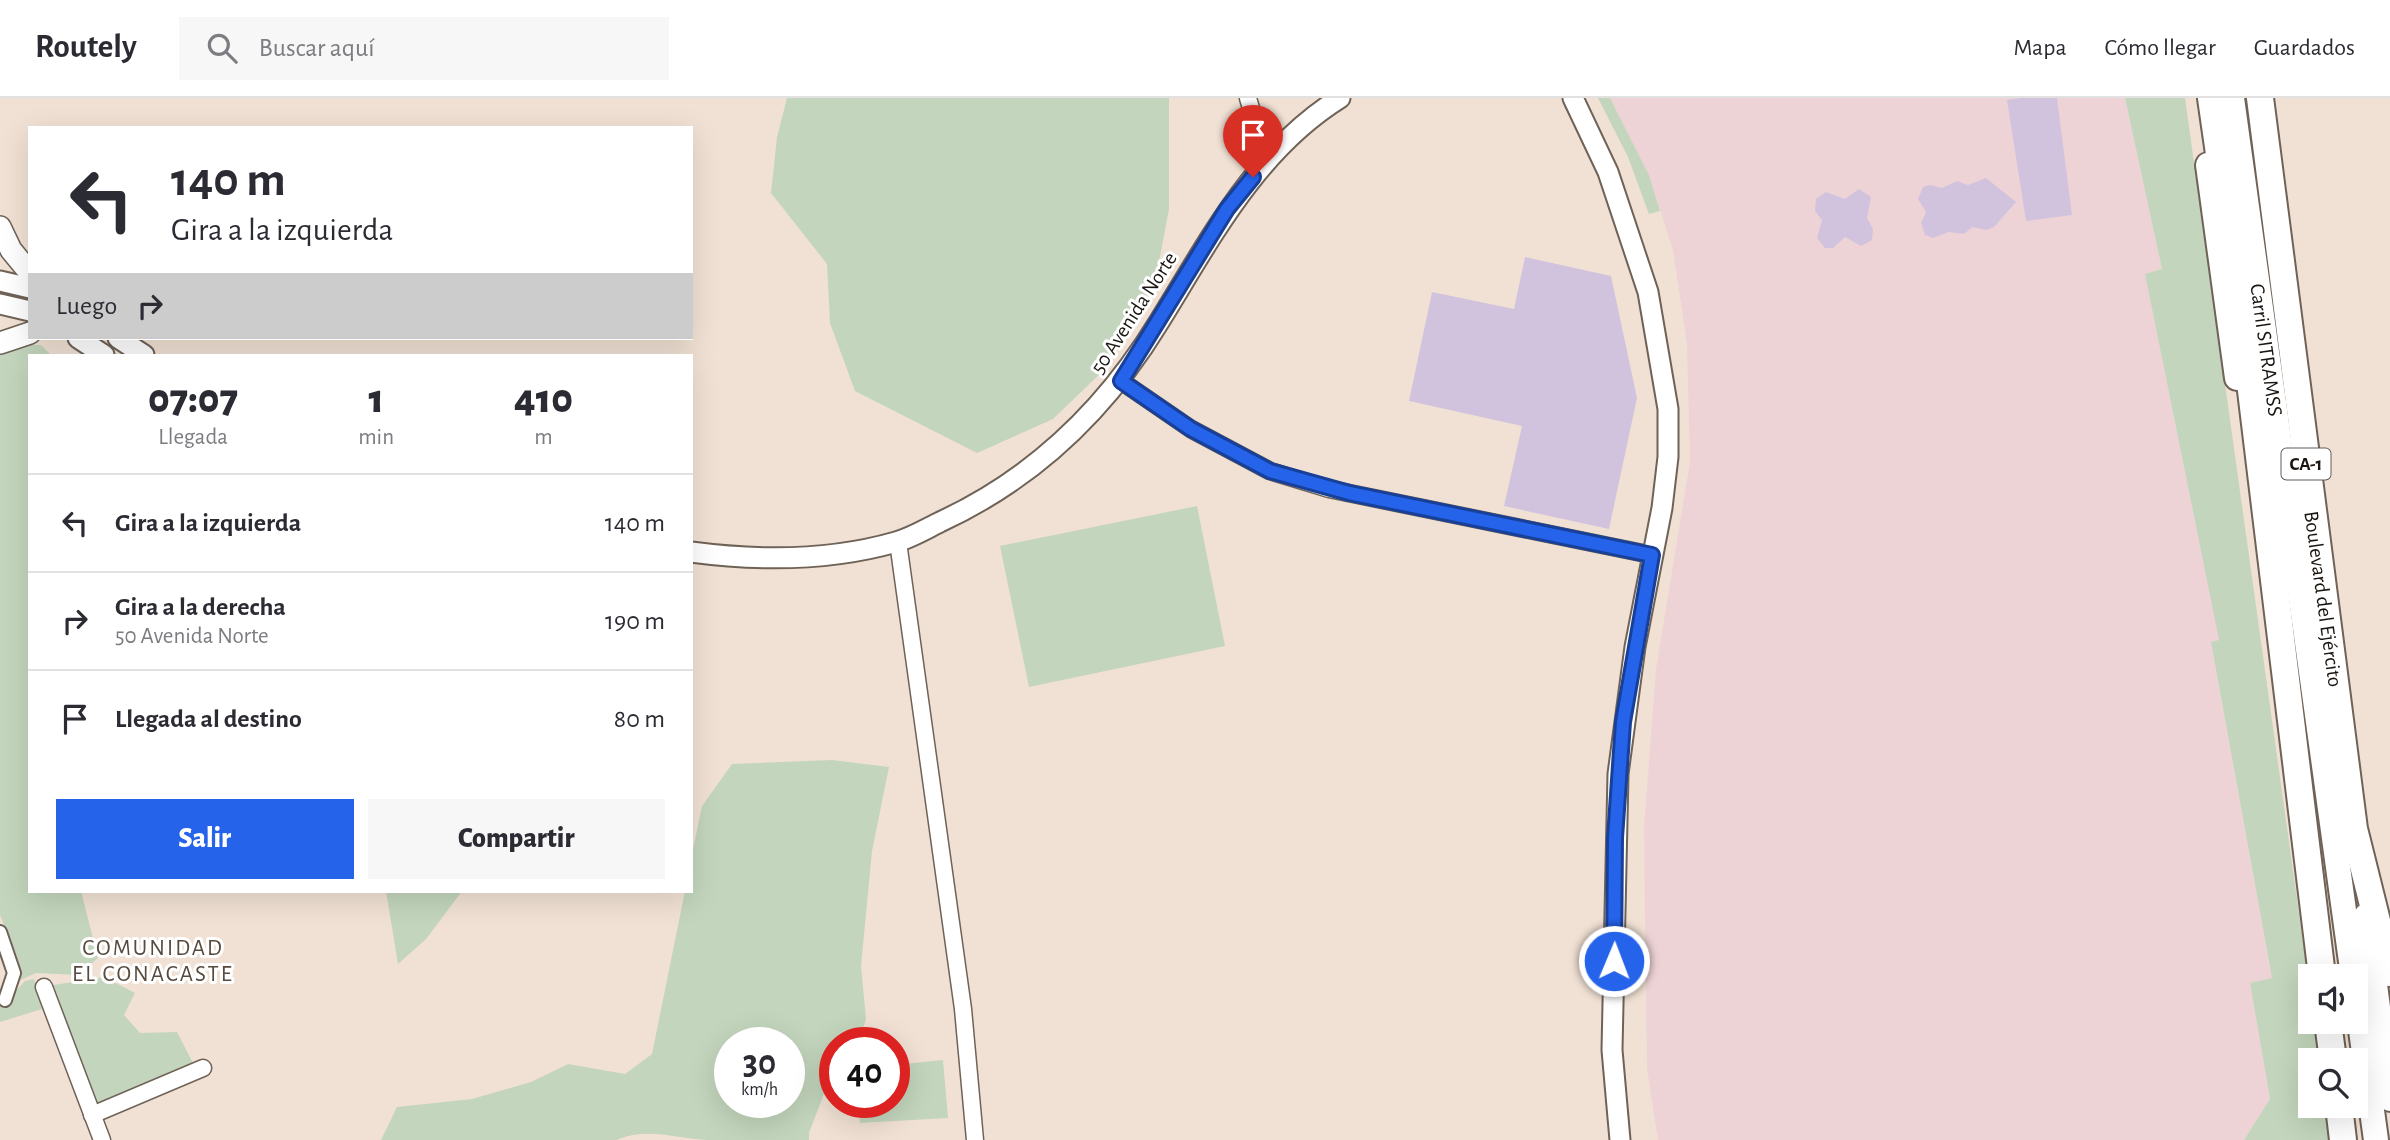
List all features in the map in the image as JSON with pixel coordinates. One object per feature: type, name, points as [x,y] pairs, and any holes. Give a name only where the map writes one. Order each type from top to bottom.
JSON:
[{"type":"highway","name":"CA-1","points":[[2211,98],[2240,300],[2321,964]]},
{"type":"highway","name":"Boulevard del Ejército","points":[[2260,98],[2354,829]]},
{"type":"highway","name":"CA-1","points":[[2354,829],[2390,972]]},
{"type":"highway","points":[[2340,1118],[2343,1140]]},
{"type":"main road","points":[[2199,98],[2250,470],[2268,538]]},
{"type":"main road","name":"Carril SITRAMSS","points":[[2232,98],[2351,964]]},
{"type":"main road","points":[[0,227],[11,250],[28,271]]},
{"type":"main road","points":[[0,342],[28,334]]},
{"type":"main road","name":"Boulevard del Ejército","points":[[2354,829],[2390,1099]]},
{"type":"main road","points":[[2361,1034],[2376,1140]]},
{"type":"street","points":[[1248,98],[1266,160]]},
{"type":"street","name":"50 Avenida Norte","points":[[693,552],[753,558],[825,556],[898,542],[976,506],[1017,479],[1056,448],[1121,381],[1227,209],[1266,160],[1317,112],[1340,98]]},
{"type":"street","points":[[1573,98],[1608,172],[1648,292],[1668,409],[1668,457],[1662,508],[1623,722],[1618,774],[1612,1050],[1620,1140]]},
{"type":"street","points":[[0,281],[28,288]]},
{"type":"street","points":[[0,304],[28,311]]},
{"type":"street","points":[[81,340],[102,354]]},
{"type":"street","points":[[121,340],[142,354]]},
{"type":"street","points":[[1121,381],[1191,429],[1270,471],[1341,491],[1652,555]]},
{"type":"street","points":[[898,542],[963,1009],[975,1140]]},
{"type":"street","points":[[1,936],[14,973],[5,1000]]},
{"type":"street","points":[[44,987],[102,1140]]},
{"type":"street","points":[[92,1115],[203,1068]]},
{"type":"shaded area","points":[[1610,98],[2125,98],[2162,269],[2145,274],[2219,640],[2211,643],[2272,979],[2250,983],[2270,1100],[2244,1140],[1658,1140],[1647,1069],[1644,827],[1656,669],[1690,462],[1687,344],[1673,250],[1649,175]]},
{"type":"green space","points":[[787,98],[1169,98],[1169,209],[1156,278],[1108,366],[1053,419],[977,453],[855,391],[830,323],[827,264],[771,193],[777,137]]},
{"type":"green space","points":[[1598,98],[1610,98],[1649,175],[1660,211],[1649,214],[1628,157]]},
{"type":"green space","points":[[2125,98],[2185,98],[2306,964],[2298,964],[2298,1034],[2316,1034],[2318,1048],[2298,1048],[2298,1118],[2329,1118],[2332,1140],[2244,1140],[2270,1099],[2250,983],[2272,978],[2211,642],[2219,640],[2145,274],[2162,269]]},
{"type":"green space","points":[[41,345],[50,354],[28,354],[28,893],[82,893],[98,958],[77,975],[36,973],[16,982],[17,957],[0,915],[0,347]]},
{"type":"green space","points":[[1197,506],[1225,646],[1029,687],[1000,546]]},
{"type":"green space","points":[[832,760],[889,767],[872,851],[861,966],[866,1019],[863,1027],[819,1027],[819,1107],[809,1140],[706,1140],[639,1134],[616,1140],[381,1140],[397,1107],[472,1099],[531,1082],[568,1064],[625,1074],[652,1054],[685,893],[693,893],[693,849],[702,806],[732,764]]},
{"type":"green space","points":[[386,893],[460,893],[426,939],[398,964]]},
{"type":"green space","points":[[104,977],[135,993],[124,1015],[140,1033],[177,1032],[194,1065],[99,1104],[95,1103],[47,986]]},
{"type":"green space","points":[[34,979],[42,1009],[0,1022],[0,1008],[25,981]]},
{"type":"green space","points":[[943,1060],[948,1118],[860,1123],[860,1118],[910,1118],[910,1063]]},
{"type":"building","points":[[2057,98],[2072,215],[2026,221],[2007,100]]},
{"type":"building","points":[[1986,178],[2016,202],[1994,227],[1986,230],[1972,227],[1964,234],[1949,232],[1933,238],[1925,235],[1921,223],[1926,212],[1918,199],[1923,187],[1930,185],[1942,188],[1957,181],[1968,185]]},
{"type":"building","points":[[1859,189],[1871,197],[1867,218],[1873,229],[1872,240],[1861,246],[1845,237],[1833,248],[1825,248],[1817,238],[1822,220],[1815,211],[1816,199],[1826,192],[1845,199]]},
{"type":"building","points":[[1525,257],[1611,276],[1637,398],[1609,529],[1504,506],[1522,426],[1409,401],[1432,292],[1514,309]]},
{"type":"district","name":"COMUNIDAD EL CONACASTE","points":[[153,961]]},
{"type":"route","points":[[1253,177],[1227,209],[1121,381],[1191,429],[1270,471],[1329,489],[1652,555],[1623,722],[1618,774],[1614,961]]}]
